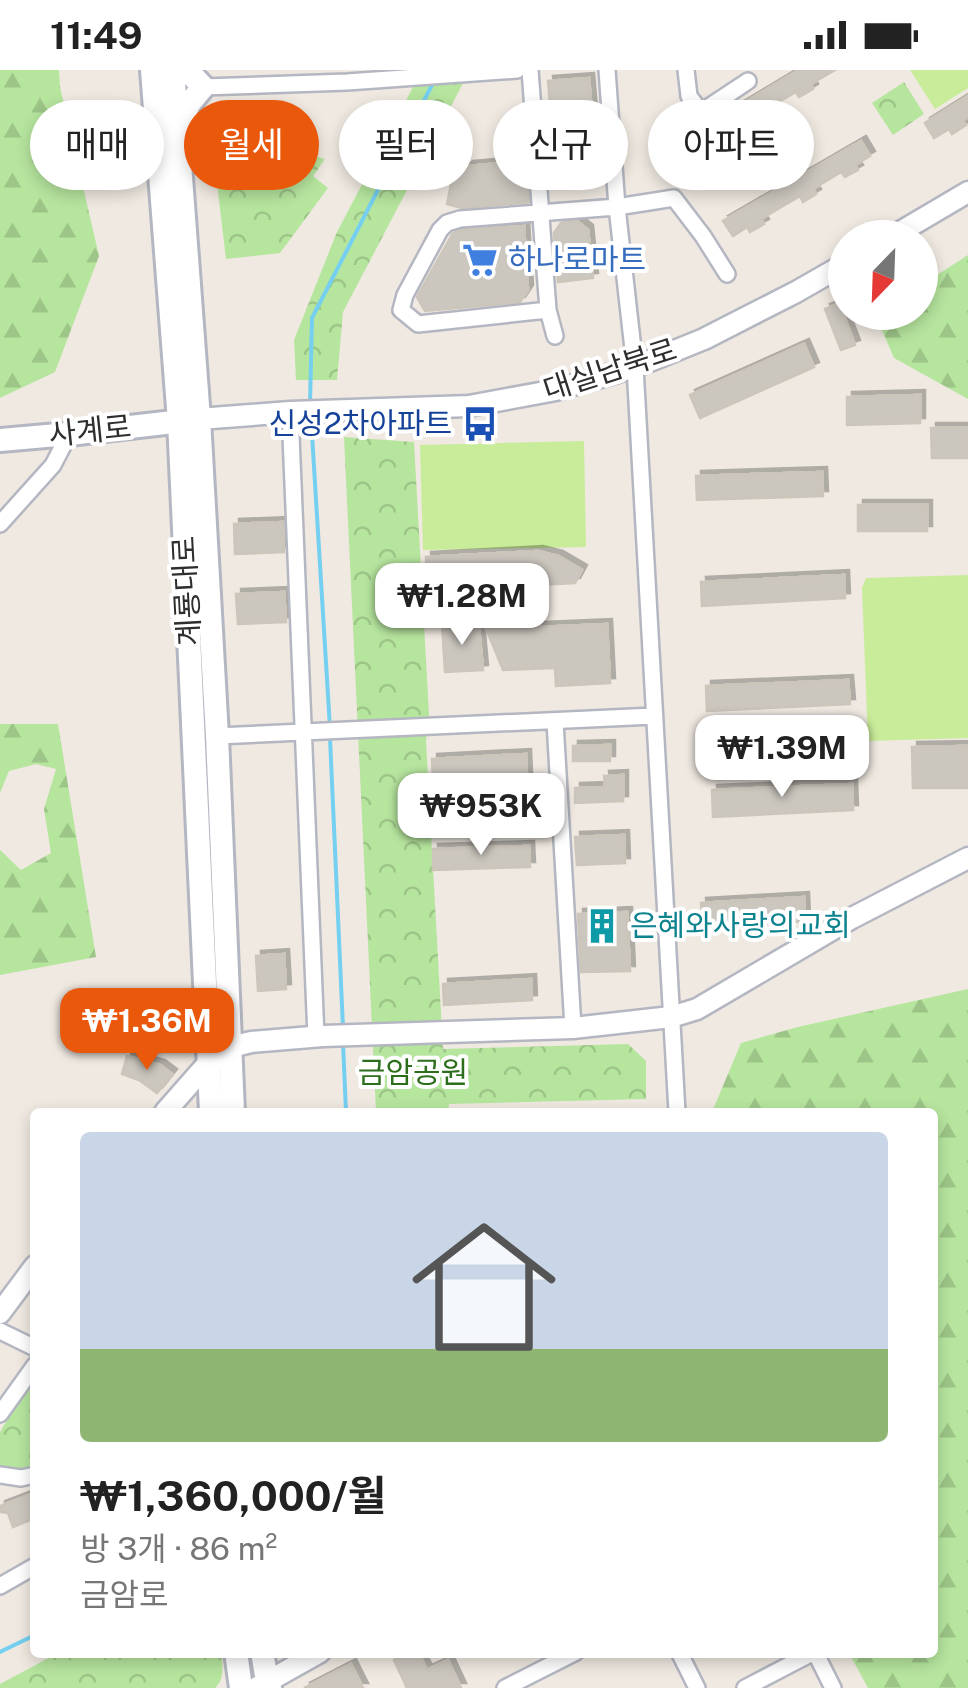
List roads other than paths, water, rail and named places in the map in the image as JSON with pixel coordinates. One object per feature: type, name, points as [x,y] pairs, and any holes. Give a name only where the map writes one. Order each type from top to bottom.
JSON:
[{"type":"main road","name":"계룡대로","points":[[152,70],[217,736],[233,1108]]},
{"type":"main road","points":[[173,70],[189,420]]},
{"type":"main road","points":[[178,130],[195,78]]},
{"type":"main road","name":"계룡대로","points":[[189,420],[212,1108]]},
{"type":"main road","name":"사계로","points":[[0,440],[189,420]]},
{"type":"main road","points":[[237,1658],[241,1688]]},
{"type":"main road","points":[[262,1658],[264,1686]]},
{"type":"street","points":[[195,78],[419,76],[518,70]]},
{"type":"street","points":[[530,70],[548,310],[556,336]]},
{"type":"street","points":[[607,70],[616,207],[636,367],[677,1108]]},
{"type":"street","points":[[686,70],[691,100]]},
{"type":"street","points":[[719,100],[748,80],[719,100]]},
{"type":"street","points":[[921,220],[968,192]]},
{"type":"street","points":[[548,310],[418,324],[401,310],[436,237],[447,223],[460,219],[616,207],[674,198],[727,274]]},
{"type":"street","name":"대실남북로","points":[[298,412],[469,406],[556,390],[636,367],[704,339],[828,274]]},
{"type":"street","points":[[189,420],[298,412],[305,732],[320,1037]]},
{"type":"street","points":[[0,524],[54,465],[69,434]]},
{"type":"street","points":[[217,736],[654,716]]},
{"type":"street","points":[[554,722],[573,1028]]},
{"type":"street","points":[[169,1108],[209,1062],[230,1047],[250,1042],[573,1028],[671,1017],[697,1009],[852,918],[968,858]]},
{"type":"street","points":[[0,1313],[30,1273]]},
{"type":"street","points":[[0,1331],[30,1346]]},
{"type":"street","points":[[0,1414],[30,1372]]},
{"type":"street","points":[[0,1475],[30,1477]]},
{"type":"street","points":[[0,1586],[30,1569]]},
{"type":"street","points":[[264,1686],[310,1658]]},
{"type":"street","points":[[505,1688],[564,1658]]},
{"type":"street","points":[[682,1658],[698,1688]]},
{"type":"street","points":[[745,1688],[802,1658]]},
{"type":"street","points":[[817,1658],[833,1688]]},
{"type":"waterway","points":[[310,404],[312,318],[433,83]]},
{"type":"waterway","points":[[311,418],[330,728]]},
{"type":"waterway","points":[[330,738],[343,1028]]},
{"type":"waterway","points":[[343,1043],[346,1108]]},
{"type":"waterway","points":[[0,1652],[30,1637]]},
{"type":"place","name":"하나로마트","points":[[480,260]]},
{"type":"place","name":"신성2차아파트","points":[[480,424]]},
{"type":"place","name":"은혜와사랑의교회","points":[[602,926]]},
{"type":"park label","name":"금암공원","points":[[413,1073]]}]
